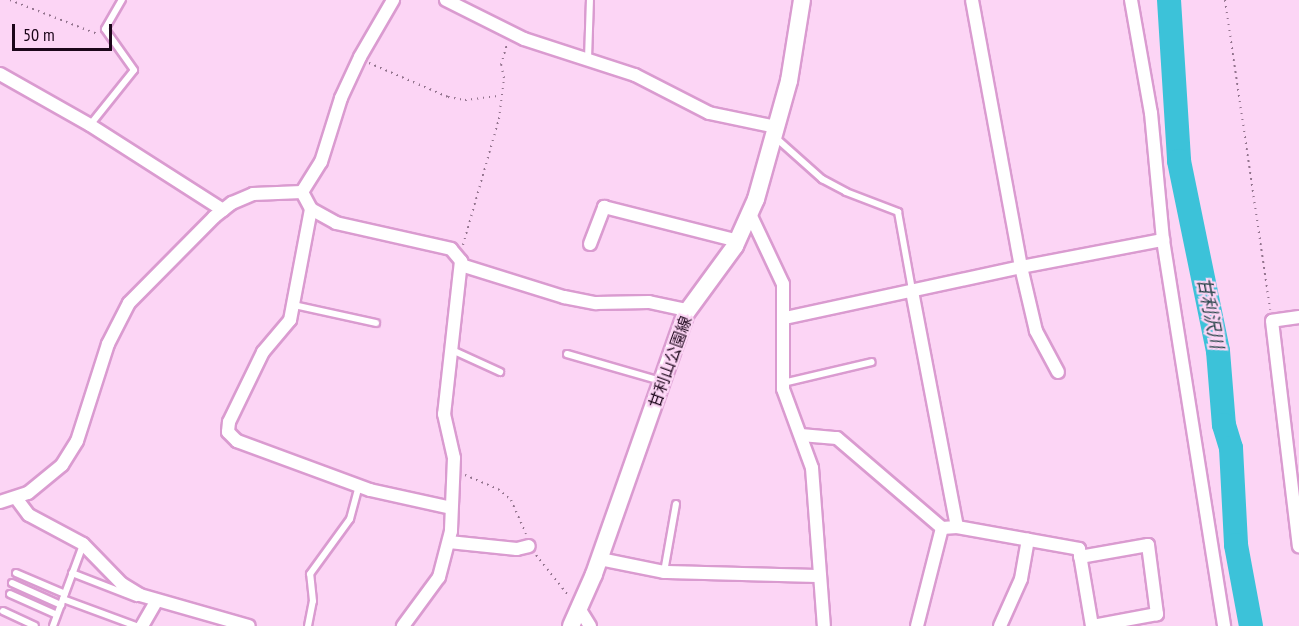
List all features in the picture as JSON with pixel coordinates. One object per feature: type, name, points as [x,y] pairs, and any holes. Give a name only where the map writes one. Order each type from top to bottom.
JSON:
[{"type":"main road","name":"甘利山公園線","points":[[571,626],[580,610],[600,558],[688,310],[738,241],[750,214],[775,131],[799,34],[802,0]]},
{"type":"street","points":[[302,192],[321,162],[341,98],[360,57],[393,0]]},
{"type":"street","points":[[446,0],[510,33],[635,75],[709,113],[775,131]]},
{"type":"street","points":[[972,0],[1036,331],[1058,372]]},
{"type":"street","points":[[1131,0],[1152,123],[1163,240],[1224,626]]},
{"type":"street","points":[[0,74],[90,125],[223,210]]},
{"type":"street","points":[[302,192],[311,209],[336,223],[457,253],[461,265],[444,414],[454,471],[449,542],[439,577],[403,626]]},
{"type":"street","points":[[0,502],[16,498],[46,481],[77,441],[108,344],[129,303],[223,210],[253,194],[302,192]]},
{"type":"street","points":[[590,244],[604,207],[738,241]]},
{"type":"street","points":[[311,209],[294,305],[283,331],[263,352],[229,422],[228,432],[237,441],[359,485],[451,508]]},
{"type":"street","points":[[750,214],[783,284],[785,318],[783,383],[812,468],[824,626]]},
{"type":"street","points":[[785,318],[1022,267],[1163,240]]},
{"type":"street","points":[[461,265],[564,297],[596,303],[649,302],[688,310]]},
{"type":"street","points":[[912,290],[957,527]]},
{"type":"street","points":[[1299,317],[1272,321],[1299,546]]},
{"type":"street","points":[[801,435],[837,438],[942,528],[957,527],[1079,549],[1080,557],[1092,626],[1157,614],[1148,545],[1080,557]]},
{"type":"street","points":[[16,498],[29,515],[83,544],[122,584],[154,604],[249,626]]},
{"type":"street","points":[[917,626],[942,528]]},
{"type":"street","points":[[1000,626],[1021,579],[1028,540]]},
{"type":"street","points":[[449,542],[517,549],[529,546]]},
{"type":"street","points":[[600,558],[664,572],[820,576]]},
{"type":"street","points":[[142,626],[154,604]]},
{"type":"street","points":[[580,610],[590,626]]},
{"type":"lane","points":[[90,125],[134,70],[106,33],[105,23],[122,0]]},
{"type":"lane","points":[[588,60],[590,0]]},
{"type":"lane","points":[[775,131],[822,179],[846,192],[898,212],[912,290]]},
{"type":"lane","points":[[294,305],[376,323]]},
{"type":"lane","points":[[450,349],[500,372]]},
{"type":"lane","points":[[567,354],[662,381]]},
{"type":"lane","points":[[783,383],[872,362]]},
{"type":"lane","points":[[308,626],[313,601],[310,574],[351,519],[359,485]]},
{"type":"lane","points":[[664,572],[676,504]]},
{"type":"lane","points":[[53,626],[83,544]]},
{"type":"lane","points":[[16,573],[63,599]]},
{"type":"lane","points":[[72,573],[154,604]]},
{"type":"lane","points":[[12,583],[136,626]]},
{"type":"lane","points":[[10,594],[57,615]]},
{"type":"lane","points":[[3,611],[35,626]]},
{"type":"path","points":[[10,0],[92,35],[106,33]]},
{"type":"path","points":[[1225,0],[1272,321]]},
{"type":"path","points":[[457,253],[463,245],[499,119],[501,65],[510,33]]},
{"type":"path","points":[[360,57],[381,70],[448,97],[465,100],[500,96]]},
{"type":"path","points":[[454,471],[498,489],[511,500],[519,511],[529,546],[580,610]]},
{"type":"waterway","name":"甘利沢川","points":[[1169,0],[1179,161],[1218,351],[1224,425],[1231,448],[1236,545],[1251,626]]}]
